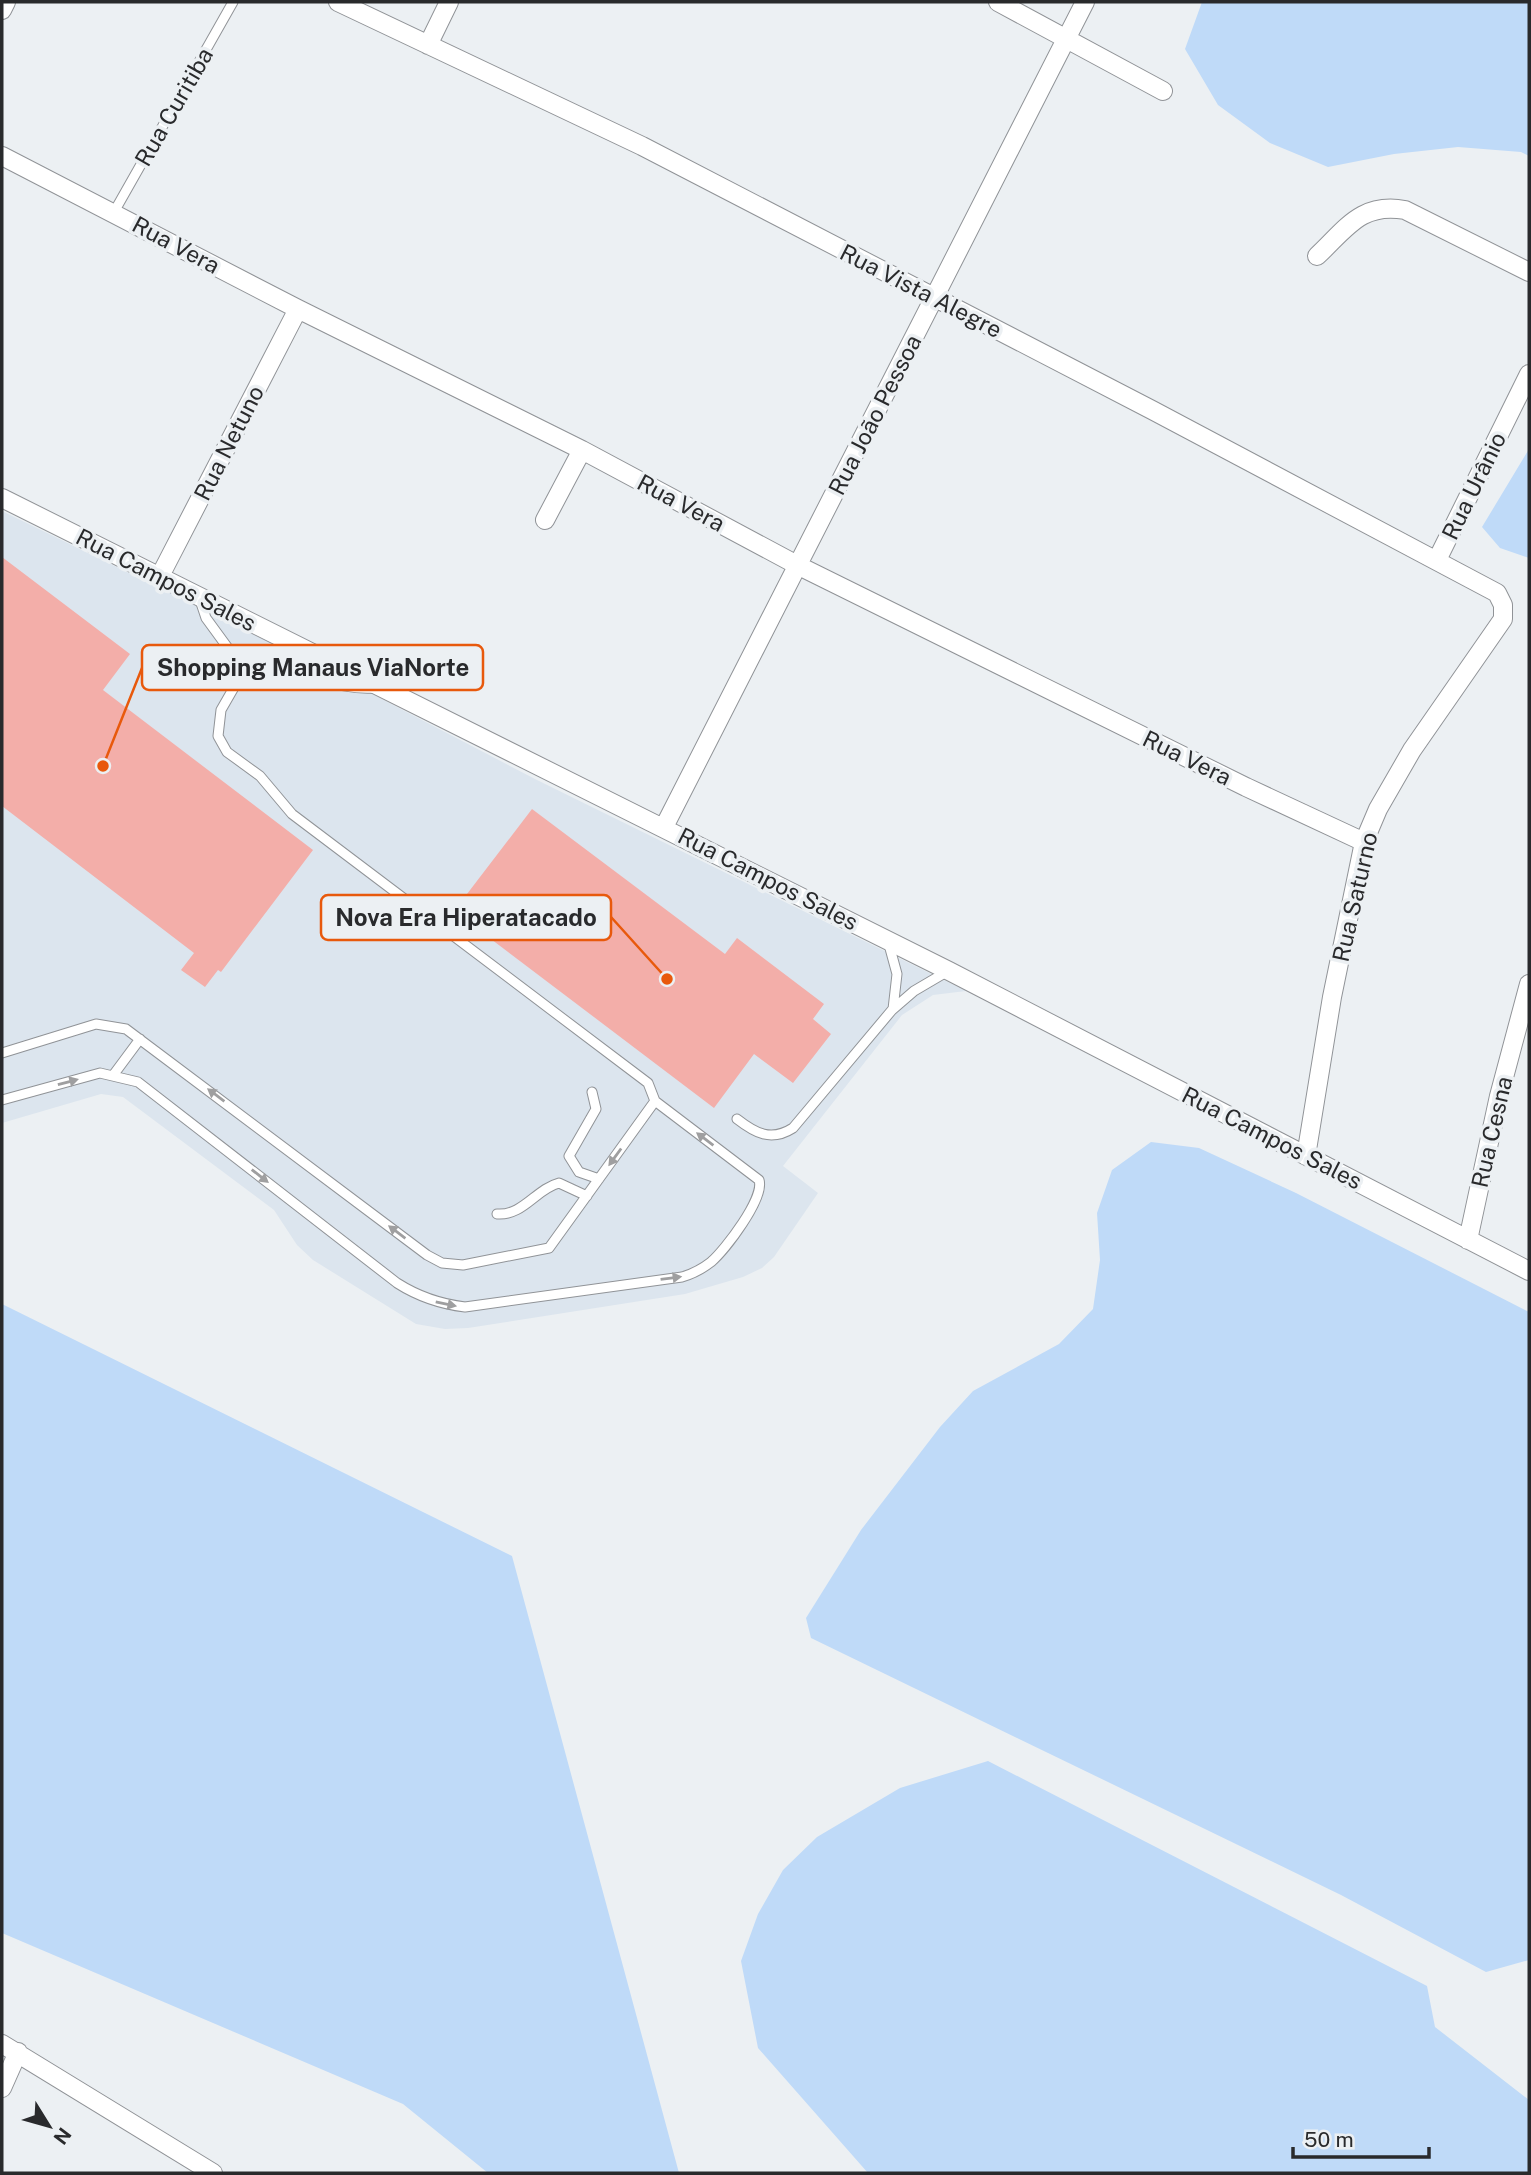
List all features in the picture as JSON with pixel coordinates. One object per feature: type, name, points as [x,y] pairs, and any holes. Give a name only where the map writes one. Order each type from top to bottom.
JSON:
[{"type":"street","points":[[2,10],[6,2]]},
{"type":"street","name":"Rua Vista Alegre","points":[[338,2],[642,146],[1497,593]]},
{"type":"street","points":[[428,45],[449,2]]},
{"type":"street","points":[[998,2],[1163,90]]},
{"type":"street","name":"Rua João Pessoa","points":[[664,827],[1085,2]]},
{"type":"street","name":"Rua Vera","points":[[2,156],[298,309],[582,450],[797,565],[1245,787],[1364,842]]},
{"type":"street","points":[[1317,256],[1361,215],[1384,206],[1405,210],[1529,272]]},
{"type":"street","name":"Rua Netuno","points":[[160,576],[298,309]]},
{"type":"street","name":"Rua Urânio","points":[[1437,560],[1529,374]]},
{"type":"street","points":[[545,520],[582,450]]},
{"type":"street","name":"Rua Campos Sales","points":[[2,498],[888,940],[1529,1271]]},
{"type":"street","name":"Rua Saturno","points":[[1306,1156],[1332,997],[1364,842],[1378,809],[1412,750],[1503,619],[1503,605],[1497,593]]},
{"type":"street","name":"Rua Cesna","points":[[1468,1240],[1499,1096],[1529,984]]},
{"type":"street","points":[[2,2088],[10,2048],[213,2173]]},
{"type":"lane","name":"Rua Curitiba","points":[[114,212],[233,2]]},
{"type":"lane","points":[[199,596],[206,618],[244,670]]},
{"type":"lane","points":[[244,670],[272,667],[346,687],[379,688]]},
{"type":"lane","points":[[2,1100],[100,1073],[114,1074],[149,1089],[397,1283],[430,1300],[465,1307],[682,1278],[700,1270],[716,1258],[757,1201],[759,1180],[655,1101],[648,1083],[292,814],[260,776],[227,752],[218,736],[218,718],[244,670]]},
{"type":"lane","points":[[888,940],[897,974],[892,1010]]},
{"type":"lane","points":[[737,1119],[762,1135],[778,1135],[793,1128],[892,1010],[914,991],[949,971]]},
{"type":"lane","points":[[2,1053],[96,1024],[118,1026],[140,1039],[427,1255],[442,1263],[463,1265],[550,1248],[655,1101]]},
{"type":"lane","points":[[114,1074],[140,1039]]},
{"type":"lane","points":[[592,1092],[596,1109],[569,1156],[579,1172],[599,1179]]},
{"type":"lane","points":[[497,1214],[514,1212],[544,1189],[559,1183],[587,1196]]},
{"type":"shaded area","points":[[1202,2],[1529,2],[1529,156],[1521,152],[1458,147],[1394,154],[1328,167],[1270,143],[1218,105],[1185,49]]},
{"type":"shaded area","points":[[1529,449],[1529,558],[1500,548],[1482,527]]},
{"type":"shaded area","points":[[2,511],[170,593],[213,611],[535,779],[966,991],[933,995],[902,1015],[783,1166],[818,1193],[774,1257],[762,1268],[743,1277],[685,1294],[468,1328],[445,1329],[416,1324],[313,1260],[297,1245],[274,1210],[123,1097],[101,1094],[2,1123]]},
{"type":"shaded area","points":[[1151,1142],[1199,1148],[1296,1193],[1529,1312],[1529,1960],[1486,1972],[1341,1895],[811,1638],[806,1618],[861,1530],[940,1427],[973,1391],[1059,1344],[1093,1309],[1100,1260],[1097,1213],[1112,1170]]},
{"type":"shaded area","points":[[2,1304],[512,1556],[679,2173],[488,2173],[403,2104],[2,1933]]},
{"type":"shaded area","points":[[988,1761],[1427,1986],[1435,2027],[1529,2100],[1529,2173],[868,2173],[758,2048],[741,1961],[758,1914],[783,1870],[817,1837],[900,1788]]},
{"type":"building","points":[[2,557],[130,654],[103,690],[313,850],[221,972],[218,970],[205,987],[181,970],[194,953],[2,806]]},
{"type":"building","points":[[532,809],[725,954],[737,938],[824,1004],[813,1019],[831,1034],[793,1083],[754,1054],[714,1108],[454,911]]},
{"type":"place","name":"Shopping Manaus ViaNorte","points":[[103,766]]},
{"type":"place","name":"Nova Era Hiperatacado","points":[[667,979]]}]
